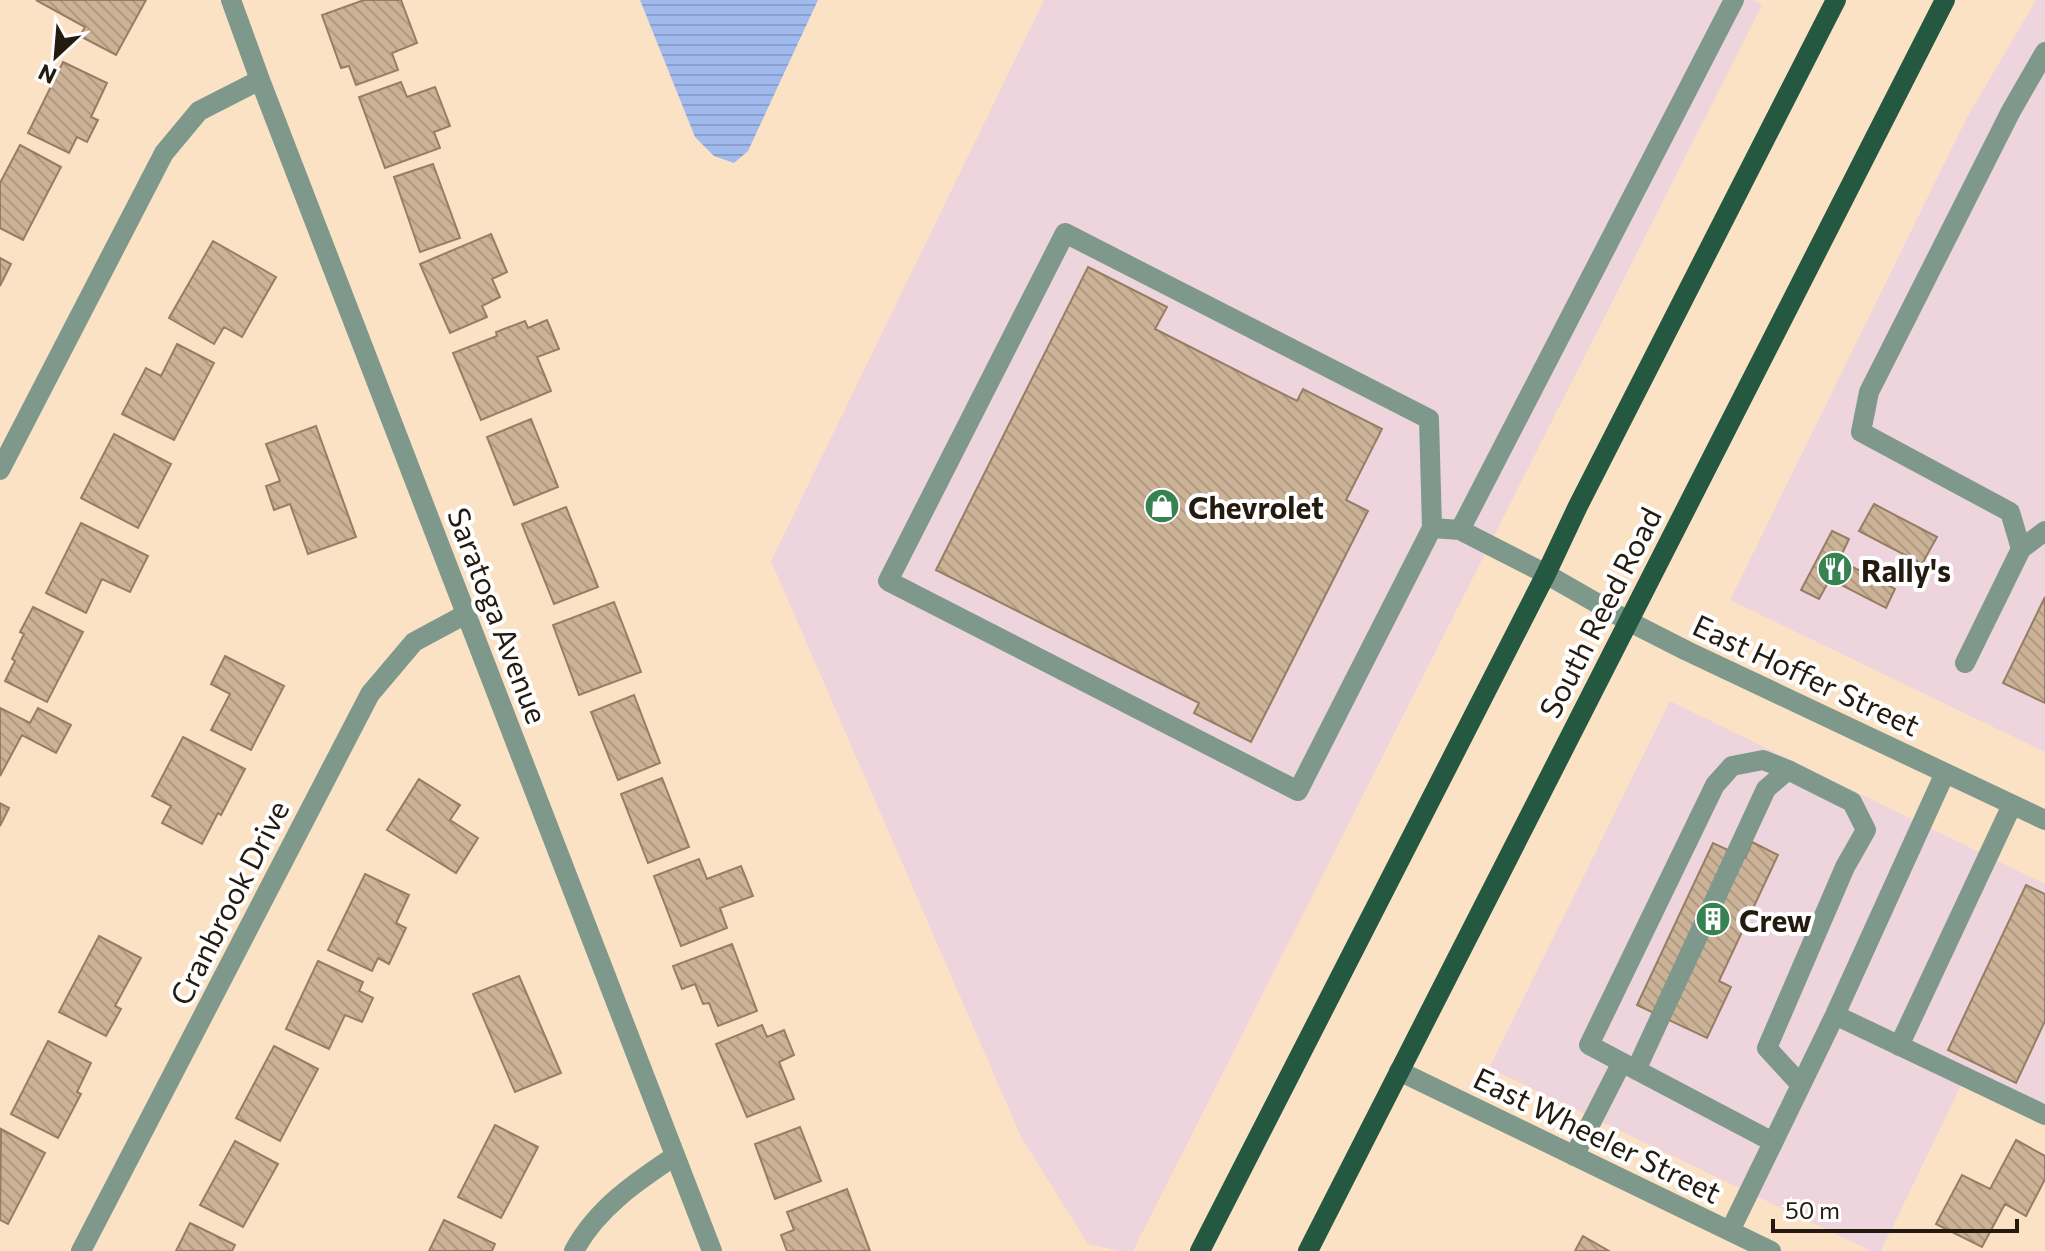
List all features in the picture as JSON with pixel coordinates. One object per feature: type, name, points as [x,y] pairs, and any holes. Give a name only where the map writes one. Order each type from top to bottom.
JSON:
[{"type":"main road","points":[[1200,1251],[1836,0]]},
{"type":"main road","name":"South Reed Road","points":[[1308,1251],[1945,0]]},
{"type":"street","name":"Saratoga Avenue","points":[[231,0],[712,1251]]},
{"type":"street","points":[[1432,528],[1460,530],[1734,0]]},
{"type":"street","points":[[2021,549],[2010,512],[1861,432],[1869,392],[2011,111],[2045,52]]},
{"type":"street","points":[[0,470],[164,153],[199,111],[260,80]]},
{"type":"street","points":[[1065,233],[1429,419],[1432,528],[1298,791],[888,581],[1065,233]]},
{"type":"street","name":"East Hoffer Street","points":[[1460,530],[1687,651],[2045,820]]},
{"type":"street","points":[[1965,663],[2021,549],[2045,531]]},
{"type":"street","name":"Cranbrook Drive","points":[[81,1251],[370,694],[414,642],[466,614]]},
{"type":"street","points":[[1773,1142],[1589,1045],[1715,785],[1732,766],[1763,760],[1852,802],[1866,830],[1845,867],[1767,1048],[1801,1085]]},
{"type":"street","points":[[1574,1156],[1628,1067],[1766,789],[1788,770]]},
{"type":"street","points":[[1730,1231],[1835,1015],[1945,773]]},
{"type":"street","points":[[1899,1046],[2012,805]]},
{"type":"street","points":[[1835,1015],[2045,1115]]},
{"type":"street","name":"East Wheeler Street","points":[[1399,1071],[1771,1251]]},
{"type":"street","points":[[574,1251],[584,1233],[630,1186],[675,1156]]},
{"type":"shaded area","points":[[1044,0],[1752,0],[1762,5],[1133,1251],[1088,1244],[1021,1137],[771,561]]},
{"type":"shaded area","points":[[2036,0],[2045,0],[2045,752],[1730,600],[1966,119]]},
{"type":"shaded area","points":[[1670,701],[2045,884],[2045,1107],[1968,1071],[1881,1251],[1871,1251],[1489,1068]]},
{"type":"water","points":[[640,0],[818,0],[748,151],[734,163],[714,156],[695,137]]},
{"type":"building","points":[[36,0],[146,0],[116,55],[80,36],[85,27]]},
{"type":"building","points":[[364,0],[401,0],[417,43],[392,53],[398,70],[356,85],[349,66],[341,68],[322,15]]},
{"type":"building","points":[[63,62],[107,83],[91,117],[98,120],[87,142],[77,137],[69,153],[28,133]]},
{"type":"building","points":[[401,82],[407,97],[435,87],[450,126],[434,132],[440,148],[385,168],[359,97]]},
{"type":"building","points":[[20,145],[61,167],[23,240],[0,228],[0,183]]},
{"type":"building","points":[[433,164],[460,238],[420,252],[394,177]]},
{"type":"building","points":[[491,234],[507,272],[492,279],[500,297],[482,306],[487,317],[450,333],[420,264]]},
{"type":"building","points":[[213,241],[276,277],[242,337],[224,327],[214,344],[169,318]]},
{"type":"building","points":[[0,258],[11,264],[0,286]]},
{"type":"building","name":"Chevrolet","points":[[1088,267],[1167,307],[1155,329],[1297,401],[1303,389],[1382,429],[1346,500],[1368,511],[1251,742],[1194,713],[1199,703],[936,570]]},
{"type":"building","points":[[547,320],[559,349],[537,357],[551,391],[481,420],[453,353],[525,321],[528,328]]},
{"type":"building","points":[[177,344],[214,363],[174,440],[122,414],[146,368],[161,376]]},
{"type":"building","points":[[531,419],[558,487],[514,505],[487,437]]},
{"type":"building","points":[[316,426],[356,537],[308,554],[290,504],[274,510],[266,486],[280,481],[266,444]]},
{"type":"building","points":[[114,434],[171,464],[138,528],[81,498]]},
{"type":"building","points":[[1874,504],[1937,537],[1922,564],[1859,531]]},
{"type":"building","points":[[566,507],[598,587],[554,604],[522,524]]},
{"type":"building","points":[[81,523],[148,556],[130,592],[102,579],[86,613],[46,593]]},
{"type":"building","name":"Rally's","points":[[1832,531],[1849,539],[1839,560],[1895,589],[1886,608],[1830,579],[1819,599],[1801,590]]},
{"type":"building","points":[[2045,597],[2045,703],[2003,683]]},
{"type":"building","points":[[614,602],[641,672],[579,695],[553,625]]},
{"type":"building","points":[[33,607],[83,632],[47,702],[5,681],[24,634],[20,632]]},
{"type":"building","points":[[225,656],[284,686],[251,750],[211,730],[230,694],[211,684]]},
{"type":"building","points":[[634,695],[660,763],[618,780],[591,712]]},
{"type":"building","points":[[0,708],[30,723],[38,708],[71,725],[56,753],[22,735],[0,776]]},
{"type":"building","points":[[183,737],[245,769],[202,844],[162,823],[171,806],[152,796]]},
{"type":"building","points":[[662,778],[689,847],[648,863],[621,794]]},
{"type":"building","points":[[419,779],[460,805],[450,820],[478,838],[456,873],[387,830]]},
{"type":"building","points":[[0,803],[9,808],[0,826]]},
{"type":"building","name":"Crew","points":[[1752,842],[1778,855],[1719,981],[1731,987],[1707,1038],[1637,1005],[1713,843],[1745,858]]},
{"type":"building","points":[[699,859],[707,879],[741,866],[753,896],[720,908],[727,928],[681,946],[654,876]]},
{"type":"building","points":[[365,874],[409,895],[396,923],[406,928],[389,964],[378,958],[372,971],[328,950]]},
{"type":"building","points":[[2026,885],[2045,894],[2045,1021],[2016,1083],[1948,1050]]},
{"type":"building","points":[[99,936],[141,958],[115,1006],[121,1009],[106,1036],[59,1012]]},
{"type":"building","points":[[732,944],[757,1011],[718,1026],[709,1003],[703,1004],[695,984],[682,989],[673,966]]},
{"type":"building","points":[[318,961],[363,982],[359,991],[373,998],[362,1022],[345,1015],[329,1049],[286,1029]]},
{"type":"building","points":[[519,976],[561,1073],[515,1092],[473,994]]},
{"type":"building","points":[[762,1025],[767,1037],[784,1030],[794,1055],[779,1062],[794,1099],[747,1117],[716,1044]]},
{"type":"building","points":[[48,1041],[91,1063],[77,1092],[81,1094],[58,1138],[11,1114]]},
{"type":"building","points":[[274,1046],[318,1069],[280,1141],[236,1118]]},
{"type":"building","points":[[495,1125],[538,1147],[501,1218],[458,1197]]},
{"type":"building","points":[[800,1127],[821,1181],[775,1199],[755,1144]]},
{"type":"building","points":[[1,1129],[45,1153],[8,1224],[0,1220]]},
{"type":"building","points":[[2016,1140],[2045,1156],[2045,1179],[2026,1216],[2005,1204],[1982,1247],[1936,1224],[1962,1175],[1990,1189]]},
{"type":"building","points":[[235,1141],[278,1164],[243,1227],[200,1205]]},
{"type":"building","points":[[847,1189],[870,1251],[787,1251],[781,1235],[794,1230],[787,1212]]},
{"type":"building","points":[[444,1220],[495,1244],[492,1251],[429,1251]]},
{"type":"building","points":[[190,1223],[235,1245],[232,1251],[176,1251]]},
{"type":"building","points":[[1583,1236],[1609,1251],[1575,1251]]},
{"type":"place","name":"Chevrolet","points":[[1162,506]]},
{"type":"place","name":"Rally's","points":[[1835,569]]},
{"type":"place","name":"Crew","points":[[1713,919]]}]
